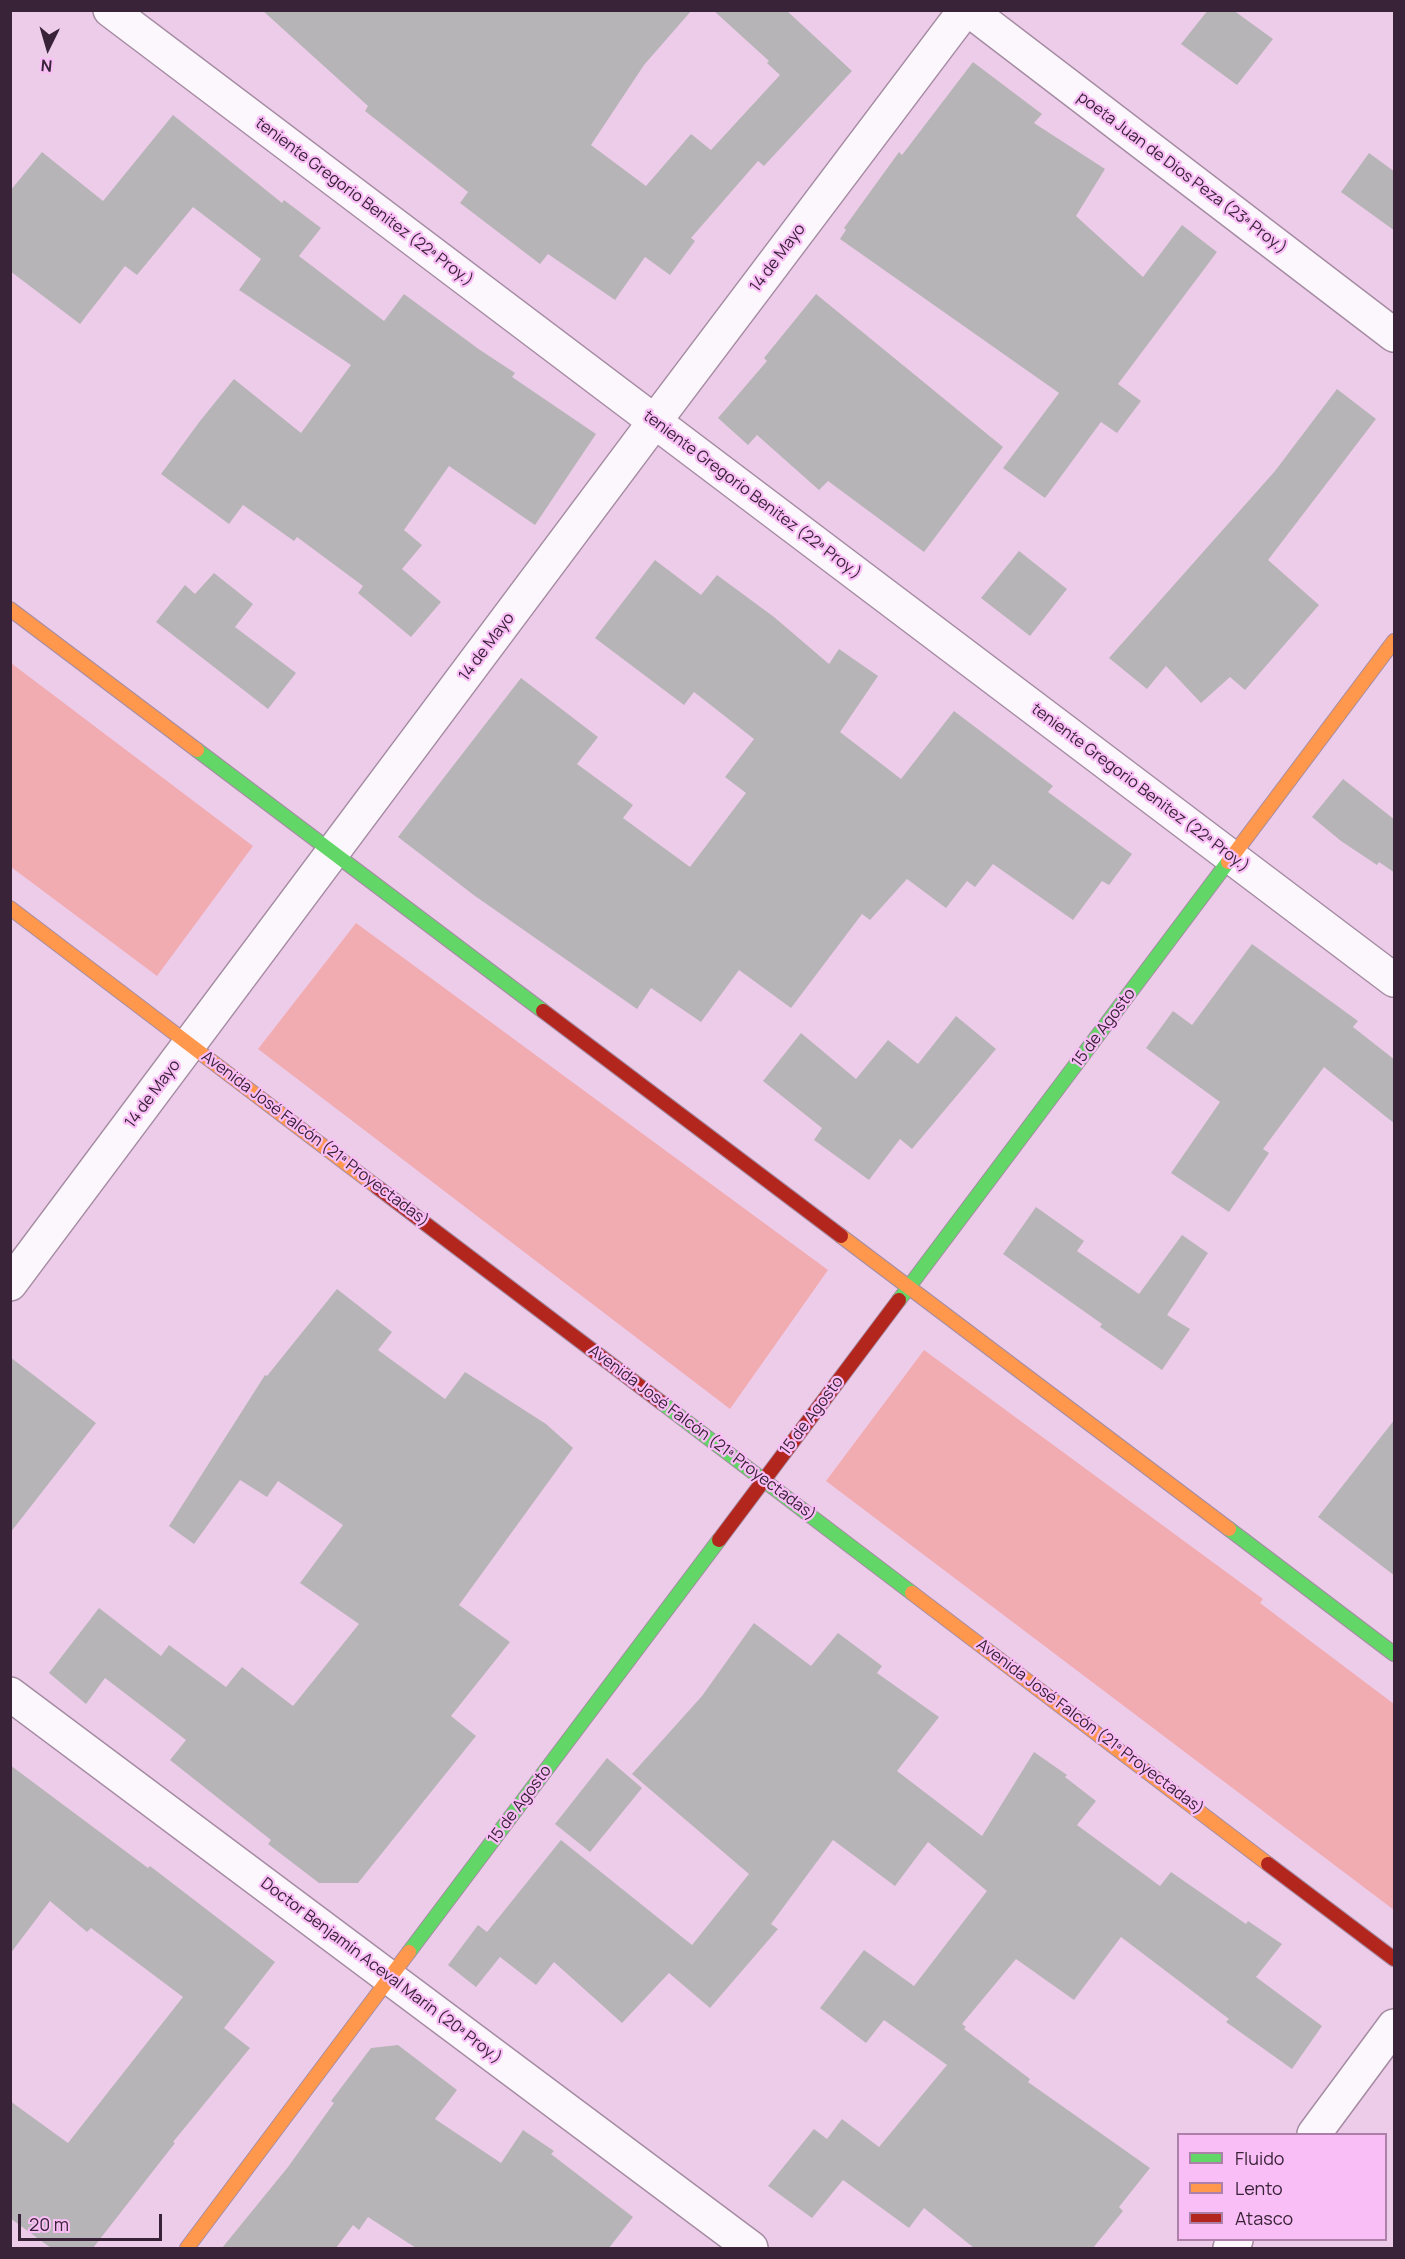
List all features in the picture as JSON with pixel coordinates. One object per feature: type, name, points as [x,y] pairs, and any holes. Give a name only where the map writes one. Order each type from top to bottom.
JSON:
[{"type":"main road","points":[[10,609],[1395,1654]]},
{"type":"main road","name":"15 de Agosto","points":[[187,2248],[1395,641]]},
{"type":"main road","name":"Avenida José Falcón (21ª Proyectadas)","points":[[10,908],[1395,1959]]},
{"type":"street","name":"teniente Gregorio Benitez (22ª Proy.)","points":[[110,10],[1395,980]]},
{"type":"street","name":"14 de Mayo","points":[[10,1284],[655,421],[967,10]]},
{"type":"street","name":"poeta Juan de Dios Peza (23ª Proy.)","points":[[967,10],[1395,335]]},
{"type":"street","name":"Doctor Benjamín Aceval Marin (20ª Proy.)","points":[[10,1694],[751,2248]]},
{"type":"street","points":[[1315,2133],[1395,2026]]},
{"type":"shaded area","points":[[11,663],[253,846],[157,976],[11,867]]},
{"type":"shaded area","points":[[356,923],[828,1270],[730,1409],[258,1049]]},
{"type":"shaded area","points":[[924,1350],[1263,1599],[1260,1603],[1394,1704],[1394,1910],[826,1481]]},
{"type":"building","points":[[262,10],[692,10],[644,65],[591,145],[646,186],[691,134],[711,150],[780,75],[767,63],[769,61],[713,10],[786,10],[852,71],[764,166],[758,161],[691,238],[695,241],[670,275],[645,257],[615,300],[548,254],[540,264],[460,203],[468,192],[365,111],[368,106]]},
{"type":"building","points":[[1208,10],[1233,10],[1273,39],[1237,85],[1181,44]]},
{"type":"building","points":[[973,62],[1042,114],[1034,123],[1105,169],[1076,216],[1143,277],[1182,225],[1217,252],[1118,384],[1141,401],[1117,433],[1101,422],[1045,498],[1003,468],[1059,393],[840,239],[846,230],[844,228],[899,152],[902,155]]},
{"type":"building","points":[[173,115],[282,203],[284,200],[321,228],[299,256],[384,321],[404,294],[515,373],[512,377],[596,434],[535,525],[449,466],[404,530],[422,545],[402,569],[441,602],[411,637],[358,593],[363,586],[297,537],[294,541],[243,505],[229,524],[161,474],[234,379],[301,433],[351,365],[239,290],[261,259],[193,207],[137,275],[125,266],[80,324],[10,271],[10,191],[42,152],[103,201]]},
{"type":"building","points":[[1369,153],[1395,172],[1395,231],[1341,192]]},
{"type":"building","points":[[816,294],[1003,447],[924,552],[828,481],[819,490],[757,435],[748,445],[718,418],[767,361],[764,358]]},
{"type":"building","points":[[1337,389],[1376,419],[1268,560],[1319,605],[1245,690],[1230,677],[1201,703],[1166,666],[1147,689],[1109,658],[1275,471]]},
{"type":"building","points":[[1019,551],[1067,589],[1030,636],[981,598]]},
{"type":"building","points":[[655,560],[701,595],[717,575],[774,617],[829,664],[839,649],[878,676],[840,732],[901,779],[954,711],[1053,786],[1048,792],[1132,854],[1109,885],[1102,881],[1073,920],[993,864],[975,887],[967,881],[946,908],[907,879],[870,920],[862,914],[791,1008],[739,970],[701,1022],[651,988],[637,1009],[475,896],[398,837],[521,678],[598,737],[577,764],[633,805],[623,818],[690,867],[746,793],[725,777],[754,739],[694,692],[684,705],[595,638]]},
{"type":"building","points":[[214,573],[253,604],[235,627],[296,673],[268,709],[156,622],[185,585],[195,594]]},
{"type":"building","points":[[1343,779],[1395,820],[1395,873],[1379,862],[1377,865],[1341,841],[1312,817]]},
{"type":"building","points":[[1252,944],[1358,1021],[1353,1027],[1395,1060],[1395,1124],[1324,1067],[1263,1149],[1269,1153],[1229,1212],[1171,1173],[1220,1102],[1146,1048],[1173,1011],[1192,1025]]},
{"type":"building","points":[[956,1016],[996,1049],[912,1149],[900,1139],[869,1180],[814,1140],[822,1128],[763,1081],[801,1033],[856,1079],[888,1040],[918,1064]]},
{"type":"building","points":[[1036,1207],[1084,1241],[1077,1251],[1139,1294],[1182,1235],[1208,1253],[1167,1315],[1190,1329],[1162,1370],[1100,1327],[1102,1324],[1003,1254]]},
{"type":"building","points":[[337,1289],[392,1332],[378,1350],[445,1399],[465,1372],[546,1424],[573,1448],[459,1605],[510,1642],[451,1716],[476,1736],[358,1883],[319,1883],[268,1844],[271,1840],[170,1760],[186,1740],[105,1678],[86,1704],[49,1673],[99,1608],[161,1656],[169,1645],[226,1687],[242,1667],[293,1706],[359,1624],[300,1583],[343,1525],[278,1481],[267,1497],[240,1480],[194,1544],[169,1526],[265,1375],[267,1376]]},
{"type":"building","points":[[10,1357],[96,1423],[10,1533]]},
{"type":"building","points":[[1395,1419],[1395,1576],[1318,1517]]},
{"type":"building","points":[[754,1623],[811,1666],[838,1633],[882,1666],[877,1673],[939,1717],[897,1771],[982,1836],[1034,1752],[1067,1775],[1065,1777],[1096,1801],[1077,1825],[1160,1886],[1171,1872],[1246,1924],[1248,1921],[1282,1944],[1256,1977],[1322,2026],[1292,2069],[1226,2022],[1229,2019],[1121,1937],[1074,2000],[1016,1959],[962,2024],[966,2027],[964,2029],[1030,2079],[1028,2082],[1150,2168],[1119,2207],[1123,2211],[1093,2248],[974,2248],[924,2208],[909,2228],[843,2180],[812,2218],[768,2186],[814,2129],[827,2139],[842,2119],[879,2147],[947,2065],[884,2020],[866,2043],[820,2008],[864,1950],[914,1986],[987,1891],[928,1842],[895,1886],[833,1840],[771,1924],[778,1929],[710,2008],[669,1973],[622,2023],[554,1962],[536,1985],[500,1957],[476,1987],[448,1965],[478,1925],[487,1932],[561,1840],[692,1945],[749,1874],[632,1774],[702,1696]]},
{"type":"building","points":[[607,1758],[642,1788],[590,1852],[555,1824]]},
{"type":"building","points":[[10,1765],[148,1868],[150,1866],[275,1962],[224,2028],[250,2048],[173,2142],[175,2143],[93,2248],[51,2248],[10,2218],[10,2101],[68,2143],[183,1997],[91,1928],[87,1932],[50,1901],[10,1954]]},
{"type":"building","points":[[398,2045],[457,2090],[435,2119],[501,2163],[523,2130],[554,2151],[551,2154],[633,2217],[609,2248],[416,2248],[368,2217],[359,2230],[353,2225],[336,2248],[222,2248],[288,2167],[334,2103],[331,2101],[371,2048]]},
{"type":"traffic: fast","points":[[197,750],[543,1011]]},
{"type":"traffic: fast","points":[[899,1300],[1228,862]]},
{"type":"traffic: fast","points":[[662,1403],[912,1593]]},
{"type":"traffic: fast","points":[[1229,1529],[1394,1654]]},
{"type":"traffic: fast","points":[[409,1952],[719,1540]]},
{"type":"traffic: slow","points":[[10,609],[197,750]]},
{"type":"traffic: slow","points":[[1228,862],[1394,641]]},
{"type":"traffic: slow","points":[[10,908],[377,1187]]},
{"type":"traffic: slow","points":[[841,1236],[1229,1529]]},
{"type":"traffic: slow","points":[[912,1593],[1268,1864]]},
{"type":"traffic: slow","points":[[187,2248],[409,1952]]},
{"type":"traffic: jam","points":[[543,1011],[841,1236]]},
{"type":"traffic: jam","points":[[377,1187],[662,1403]]},
{"type":"traffic: jam","points":[[719,1540],[899,1300]]},
{"type":"traffic: jam","points":[[1268,1864],[1394,1959]]}]
